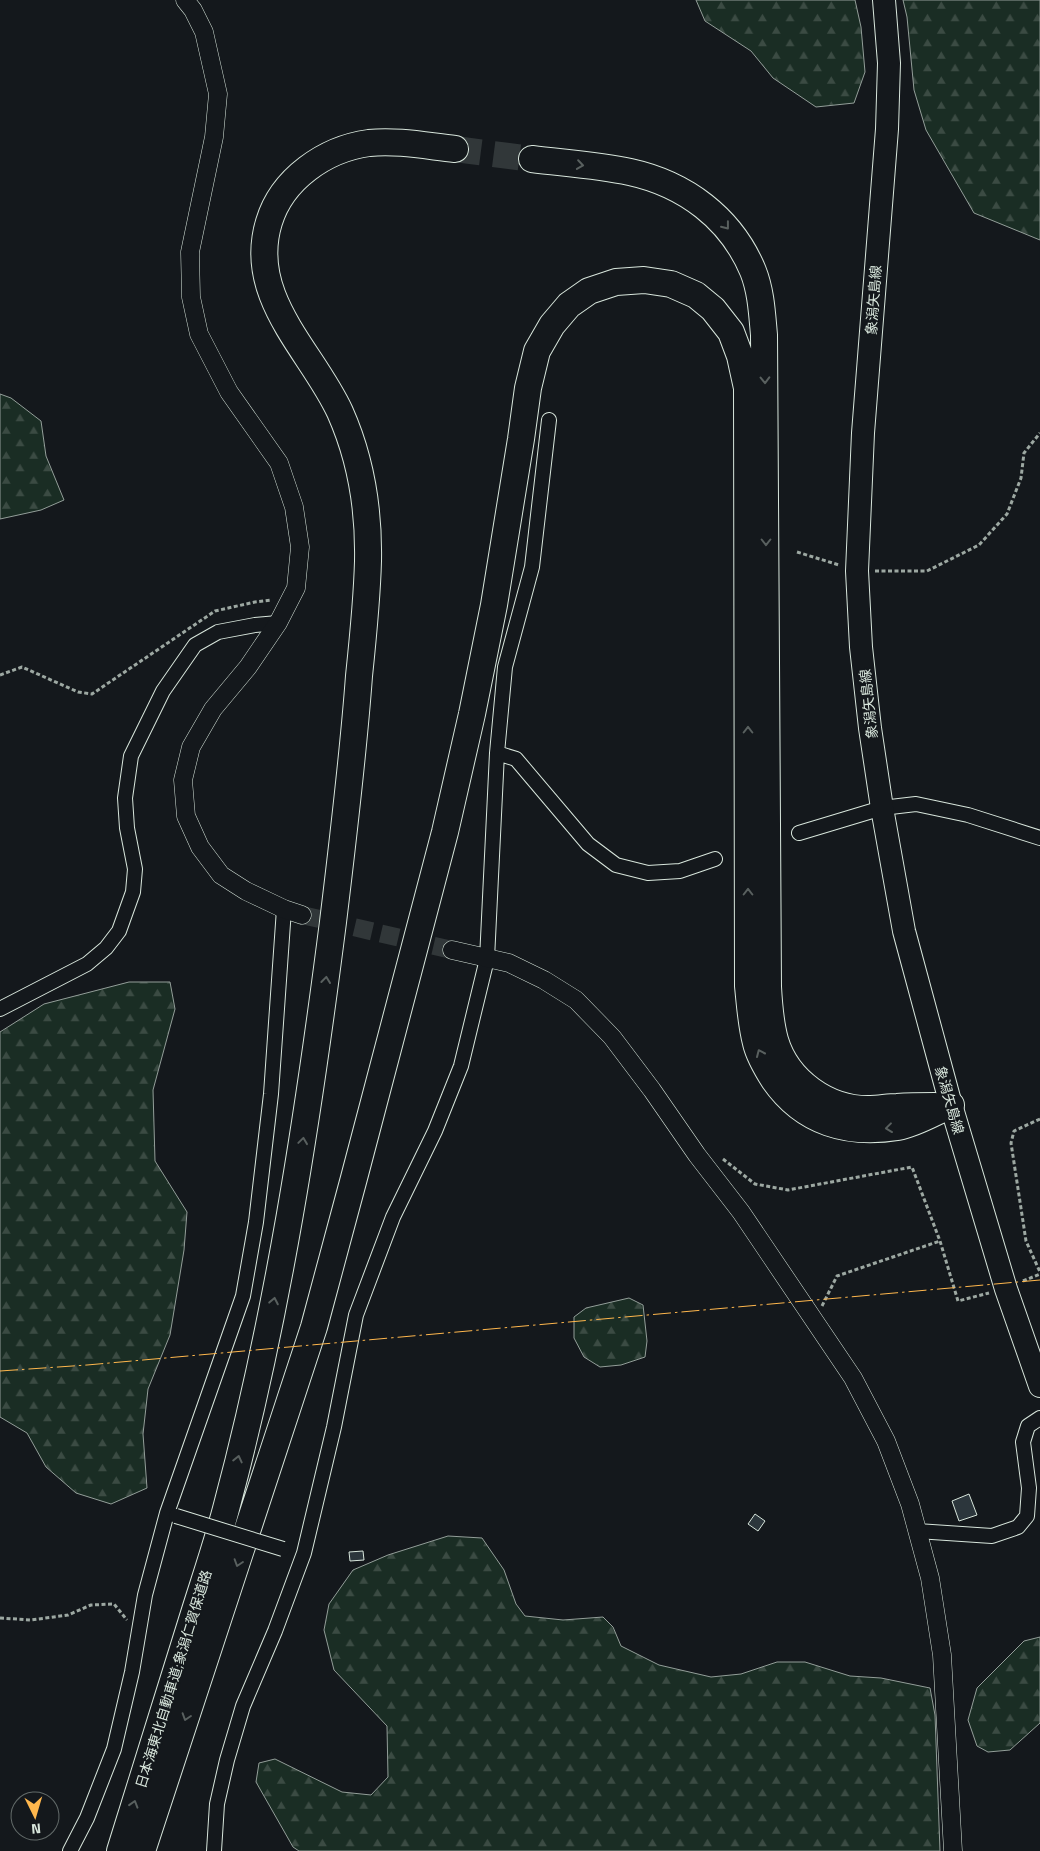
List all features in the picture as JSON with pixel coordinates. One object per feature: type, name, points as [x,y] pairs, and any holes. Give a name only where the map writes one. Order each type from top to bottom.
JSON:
[{"type":"highway","name":"日本海東北自動車道;象潟仁賀保道路","points":[[120,1851],[227,1506],[268,1330],[302,1148],[350,784],[368,561],[367,523],[362,485],[352,445],[339,410],[322,378],[286,326],[274,301],[266,274],[265,248],[269,221],[281,197],[299,176],[318,161],[343,150],[369,143],[400,143],[454,149]]},
{"type":"highway","points":[[532,159],[630,172],[663,182],[695,198],[721,220],[739,243],[753,272],[761,303],[764,334],[768,987],[769,1014],[775,1042],[785,1063],[801,1083],[821,1098],[844,1106],[870,1110],[898,1106],[951,1105]]},
{"type":"highway","name":"日本海東北自動車道;象潟仁賀保道路","points":[[142,1851],[314,1327],[445,832],[494,605],[528,388],[537,351],[552,325],[569,305],[590,291],[616,282],[644,280],[672,284],[696,295],[713,309],[731,332],[740,356],[747,388],[748,986],[756,1044],[763,1060],[782,1092],[800,1108],[823,1121],[847,1129],[872,1130],[900,1126],[951,1105]]},
{"type":"main road","name":"象潟矢島線","points":[[884,0],[889,63],[887,129],[863,434],[858,571],[862,647],[870,728],[904,931],[951,1105],[1006,1289],[1040,1386]]},
{"type":"street","points":[[185,0],[193,10],[204,32],[218,94],[214,138],[190,252],[191,297],[199,334],[229,392],[279,463],[294,507],[300,547],[296,588],[278,623],[248,667],[213,709],[191,747],[183,780],[186,816],[200,847],[221,875],[246,891],[284,909],[302,915]]},
{"type":"street","points":[[214,1851],[217,1804],[227,1760],[242,1706],[275,1631],[304,1553],[334,1427],[356,1315],[393,1217],[434,1130],[461,1066],[487,959],[497,753],[506,667],[532,567],[549,420]]},
{"type":"street","points":[[0,1009],[87,964],[106,948],[119,931],[133,892],[136,869],[127,828],[125,798],[131,756],[163,691],[195,645],[218,632],[278,623]]},
{"type":"street","points":[[497,753],[516,759],[588,844],[616,865],[648,873],[680,871],[714,860]]},
{"type":"street","points":[[799,833],[882,808],[916,804],[968,815],[1040,838]]},
{"type":"street","points":[[70,1851],[88,1818],[114,1749],[146,1595],[243,1296],[256,1222],[272,1094],[284,909]]},
{"type":"street","points":[[452,950],[509,963],[544,980],[576,1000],[612,1037],[741,1212],[853,1378],[886,1441],[910,1504],[930,1578],[942,1655],[953,1851]]},
{"type":"street","points":[[917,1531],[992,1536],[1018,1527],[1027,1516],[1029,1488],[1023,1442],[1028,1426],[1040,1418]]},
{"type":"street","points":[[172,1515],[283,1549],[304,1553]]},
{"type":"path","points":[[798,552],[858,571],[927,571],[979,545],[1007,514],[1021,478],[1024,453],[1040,433]]},
{"type":"path","points":[[0,675],[22,667],[78,692],[92,694],[216,611],[254,602],[290,599]]},
{"type":"path","points":[[1040,1119],[1014,1131],[1011,1143],[1026,1241],[1040,1272]]},
{"type":"path","points":[[689,1143],[715,1154],[755,1184],[788,1190],[912,1167],[940,1241],[958,1301],[1006,1289]]},
{"type":"path","points":[[814,1320],[837,1276],[940,1241]]},
{"type":"path","points":[[0,1618],[31,1620],[68,1615],[91,1605],[114,1604],[127,1621],[136,1650]]},
{"type":"green space","points":[[696,0],[855,0],[861,27],[865,72],[854,103],[816,107],[773,78],[751,51],[705,21]]},
{"type":"green space","points":[[903,0],[1040,0],[1040,240],[974,213],[926,130],[914,90],[907,17]]},
{"type":"green space","points":[[0,394],[11,398],[41,421],[46,456],[64,500],[41,510],[0,519]]},
{"type":"green space","points":[[129,982],[170,982],[175,1009],[153,1090],[155,1161],[187,1212],[184,1250],[170,1335],[148,1389],[143,1434],[147,1488],[111,1504],[76,1493],[46,1467],[27,1433],[0,1417],[0,1032],[44,1004]]},
{"type":"green space","points":[[629,1298],[643,1305],[647,1341],[645,1357],[621,1365],[600,1367],[584,1357],[574,1338],[574,1317],[586,1308]]},
{"type":"green space","points":[[448,1536],[482,1538],[504,1570],[516,1604],[525,1616],[563,1620],[603,1617],[613,1627],[621,1646],[659,1665],[711,1677],[741,1674],[777,1662],[805,1662],[850,1676],[881,1678],[930,1688],[935,1715],[940,1851],[299,1851],[293,1847],[256,1782],[259,1763],[275,1759],[342,1792],[371,1795],[388,1777],[387,1726],[334,1670],[324,1630],[329,1604],[353,1570],[388,1555]]},
{"type":"green space","points":[[1040,1637],[1040,1723],[1010,1750],[988,1752],[977,1746],[968,1720],[977,1688],[1024,1641]]},
{"type":"building","points":[[969,1494],[977,1515],[959,1521],[952,1501]]},
{"type":"building","points":[[755,1514],[765,1521],[758,1531],[748,1524]]},
{"type":"building","points":[[363,1551],[364,1560],[350,1561],[349,1552]]},
{"type":"tunnel","points":[[455,149],[532,159]]},
{"type":"tunnel","points":[[302,915],[452,950]]},
{"type":"power","points":[[0,1371],[87,1365],[1040,1280]]}]
